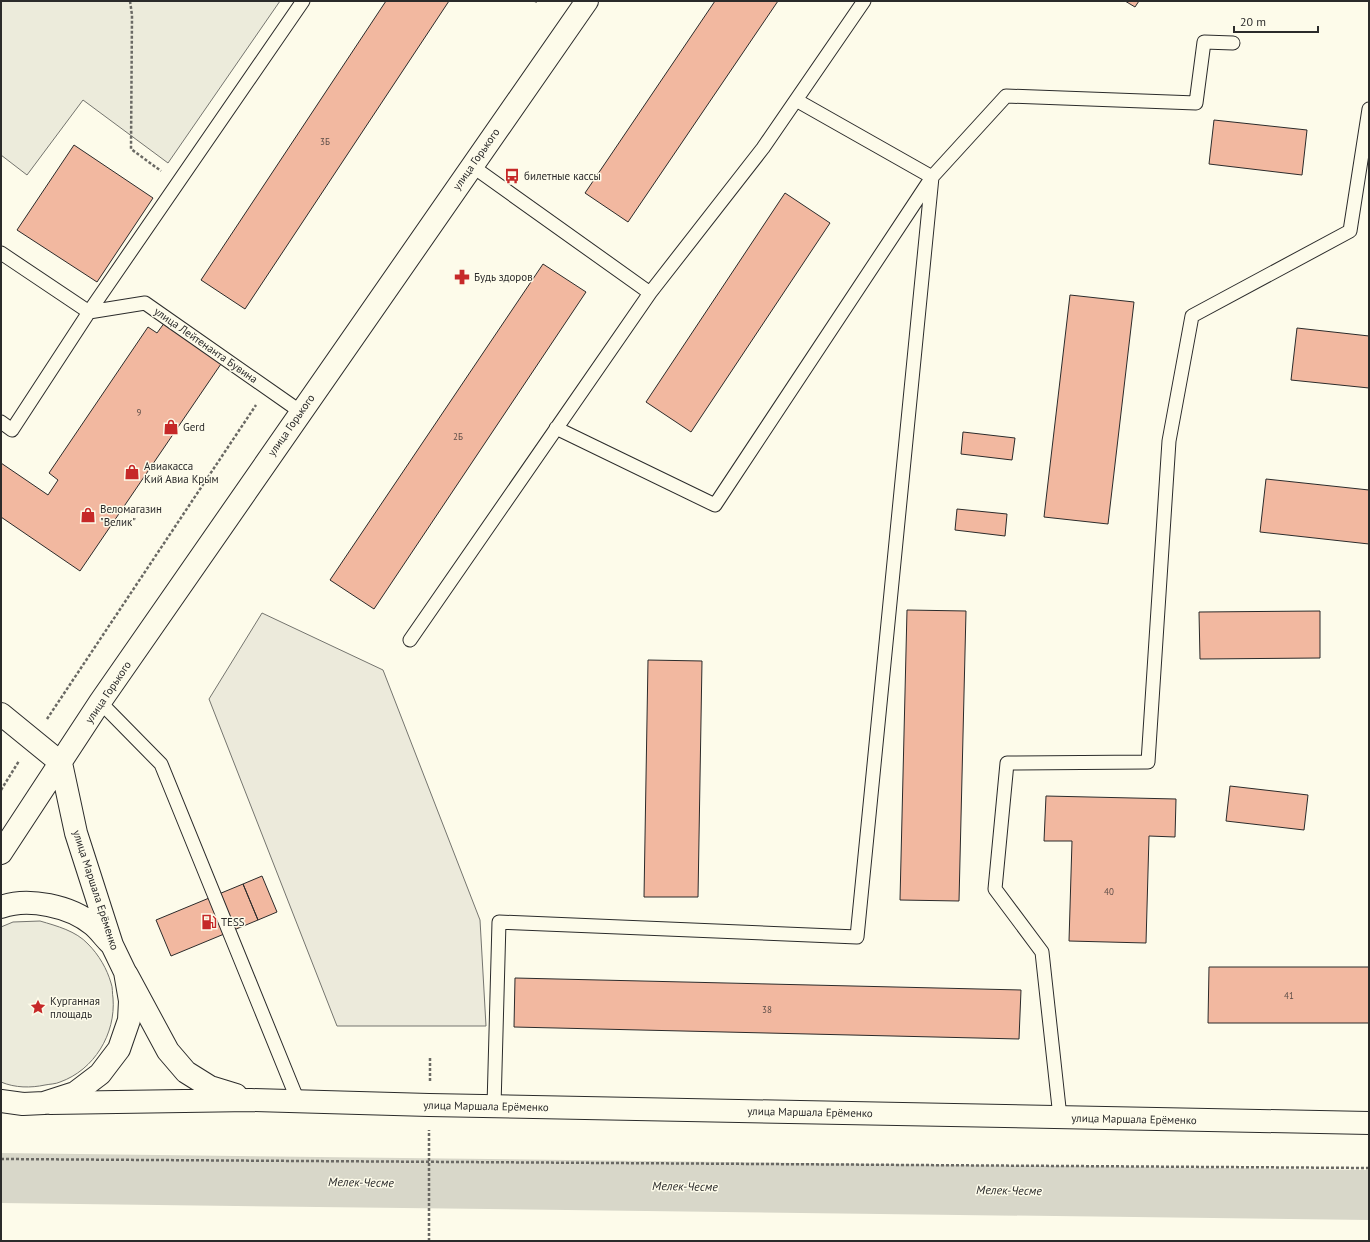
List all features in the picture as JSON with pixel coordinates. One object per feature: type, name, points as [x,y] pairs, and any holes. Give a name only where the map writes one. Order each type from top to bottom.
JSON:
[{"type":"main road","name":"улица Горького","points":[[1,853],[100,702],[587,1]]},
{"type":"main road","points":[[1,714],[61,762]]},
{"type":"main road","name":"улица Маршала Ерёменко","points":[[61,762],[76,833],[112,946],[168,1051],[186,1072],[210,1087],[251,1100]]},
{"type":"main road","points":[[1,907],[8,904],[37,902],[66,909],[92,924],[112,946]]},
{"type":"main road","points":[[44,1103],[75,1093],[100,1074],[119,1049],[129,1020],[130,1002],[125,972]]},
{"type":"main road","name":"улица Маршала Ерёменко","points":[[2,1100],[23,1104],[251,1100],[1369,1123]]},
{"type":"lane","points":[[1,422],[12,430],[89,312],[303,1]]},
{"type":"lane","points":[[410,640],[650,293],[763,148],[864,1]]},
{"type":"lane","points":[[556,428],[715,505],[932,177],[1006,96],[1196,103],[1204,42],[1234,43]]},
{"type":"lane","points":[[796,100],[932,177]]},
{"type":"lane","points":[[1060,1117],[1042,952],[995,889],[1007,763],[1148,762],[1168,441],[1192,316],[1350,231],[1369,109]]},
{"type":"lane","points":[[472,166],[650,293]]},
{"type":"lane","points":[[494,1106],[499,922],[857,937],[932,177]]},
{"type":"lane","points":[[1,253],[89,312]]},
{"type":"lane","name":"улица Лейтенанта Бувина","points":[[89,312],[145,304],[267,387],[301,412]]},
{"type":"lane","points":[[100,702],[161,764],[298,1101]]},
{"type":"path","points":[[130,1],[132,15],[131,149],[178,183]]},
{"type":"path","points":[[1,790],[267,387]]},
{"type":"path","points":[[1,1159],[1369,1168]]},
{"type":"path","points":[[428,1162],[429,1241]]},
{"type":"shaded area","points":[[1,1],[280,1],[168,163],[83,100],[27,175],[1,155]]},
{"type":"shaded area","points":[[262,613],[383,670],[480,920],[486,1026],[337,1026],[209,699]]},
{"type":"shaded area","points":[[40,921],[78,936],[83,939],[96,953],[105,967],[112,985],[113,1011],[107,1037],[93,1060],[83,1069],[57,1083],[34,1087],[23,1087],[1,1082],[1,927],[13,922]]},
{"type":"building","points":[[386,1],[449,1],[245,309],[201,280]]},
{"type":"building","points":[[715,1],[778,1],[628,222],[585,193]]},
{"type":"building","points":[[1125,1],[1139,1],[1135,7]]},
{"type":"building","points":[[1214,120],[1307,130],[1302,175],[1209,164]]},
{"type":"building","points":[[74,145],[153,198],[97,282],[17,230]]},
{"type":"building","points":[[785,193],[830,223],[691,432],[646,402]]},
{"type":"building","points":[[543,264],[586,292],[374,609],[330,580]]},
{"type":"building","points":[[1070,295],[1134,302],[1108,524],[1044,517]]},
{"type":"building","points":[[165,322],[223,361],[80,571],[1,517],[1,463],[48,495],[58,480],[49,473],[148,327],[157,333]]},
{"type":"building","points":[[1297,328],[1369,336],[1369,388],[1291,380]]},
{"type":"building","points":[[963,432],[1015,438],[1012,460],[961,454]]},
{"type":"building","points":[[1266,479],[1369,490],[1369,544],[1260,532]]},
{"type":"building","points":[[957,509],[1007,514],[1005,536],[955,530]]},
{"type":"building","points":[[907,610],[966,611],[959,901],[900,900]]},
{"type":"building","points":[[1320,611],[1320,658],[1200,659],[1199,612]]},
{"type":"building","points":[[648,660],[702,661],[698,897],[644,897]]},
{"type":"building","points":[[1230,786],[1308,795],[1304,830],[1226,821]]},
{"type":"building","points":[[1046,796],[1176,799],[1175,837],[1149,836],[1146,943],[1069,941],[1072,841],[1044,841]]},
{"type":"building","points":[[262,876],[277,912],[258,920],[243,884]]},
{"type":"building","points":[[243,884],[258,920],[171,956],[156,920]]},
{"type":"building","points":[[1209,967],[1369,967],[1369,1023],[1208,1023]]},
{"type":"building","points":[[515,978],[1021,990],[1019,1039],[514,1027]]},
{"type":"waterway","name":"Мелек-Чесме","points":[[1,1178],[1369,1195]]},
{"type":"place","name":"билетные кассы","points":[[512,176]]},
{"type":"place","name":"Будь здоров","points":[[462,277]]},
{"type":"place","name":"Gerd","points":[[171,427]]},
{"type":"place","name":"Авиакасса Кий Авиа Крым","points":[[132,472]]},
{"type":"place","name":"Веломагазин \"Велик\"","points":[[88,515]]},
{"type":"place","name":"TESS","points":[[209,922]]},
{"type":"place","name":"Курганная площадь","points":[[38,1007]]}]
